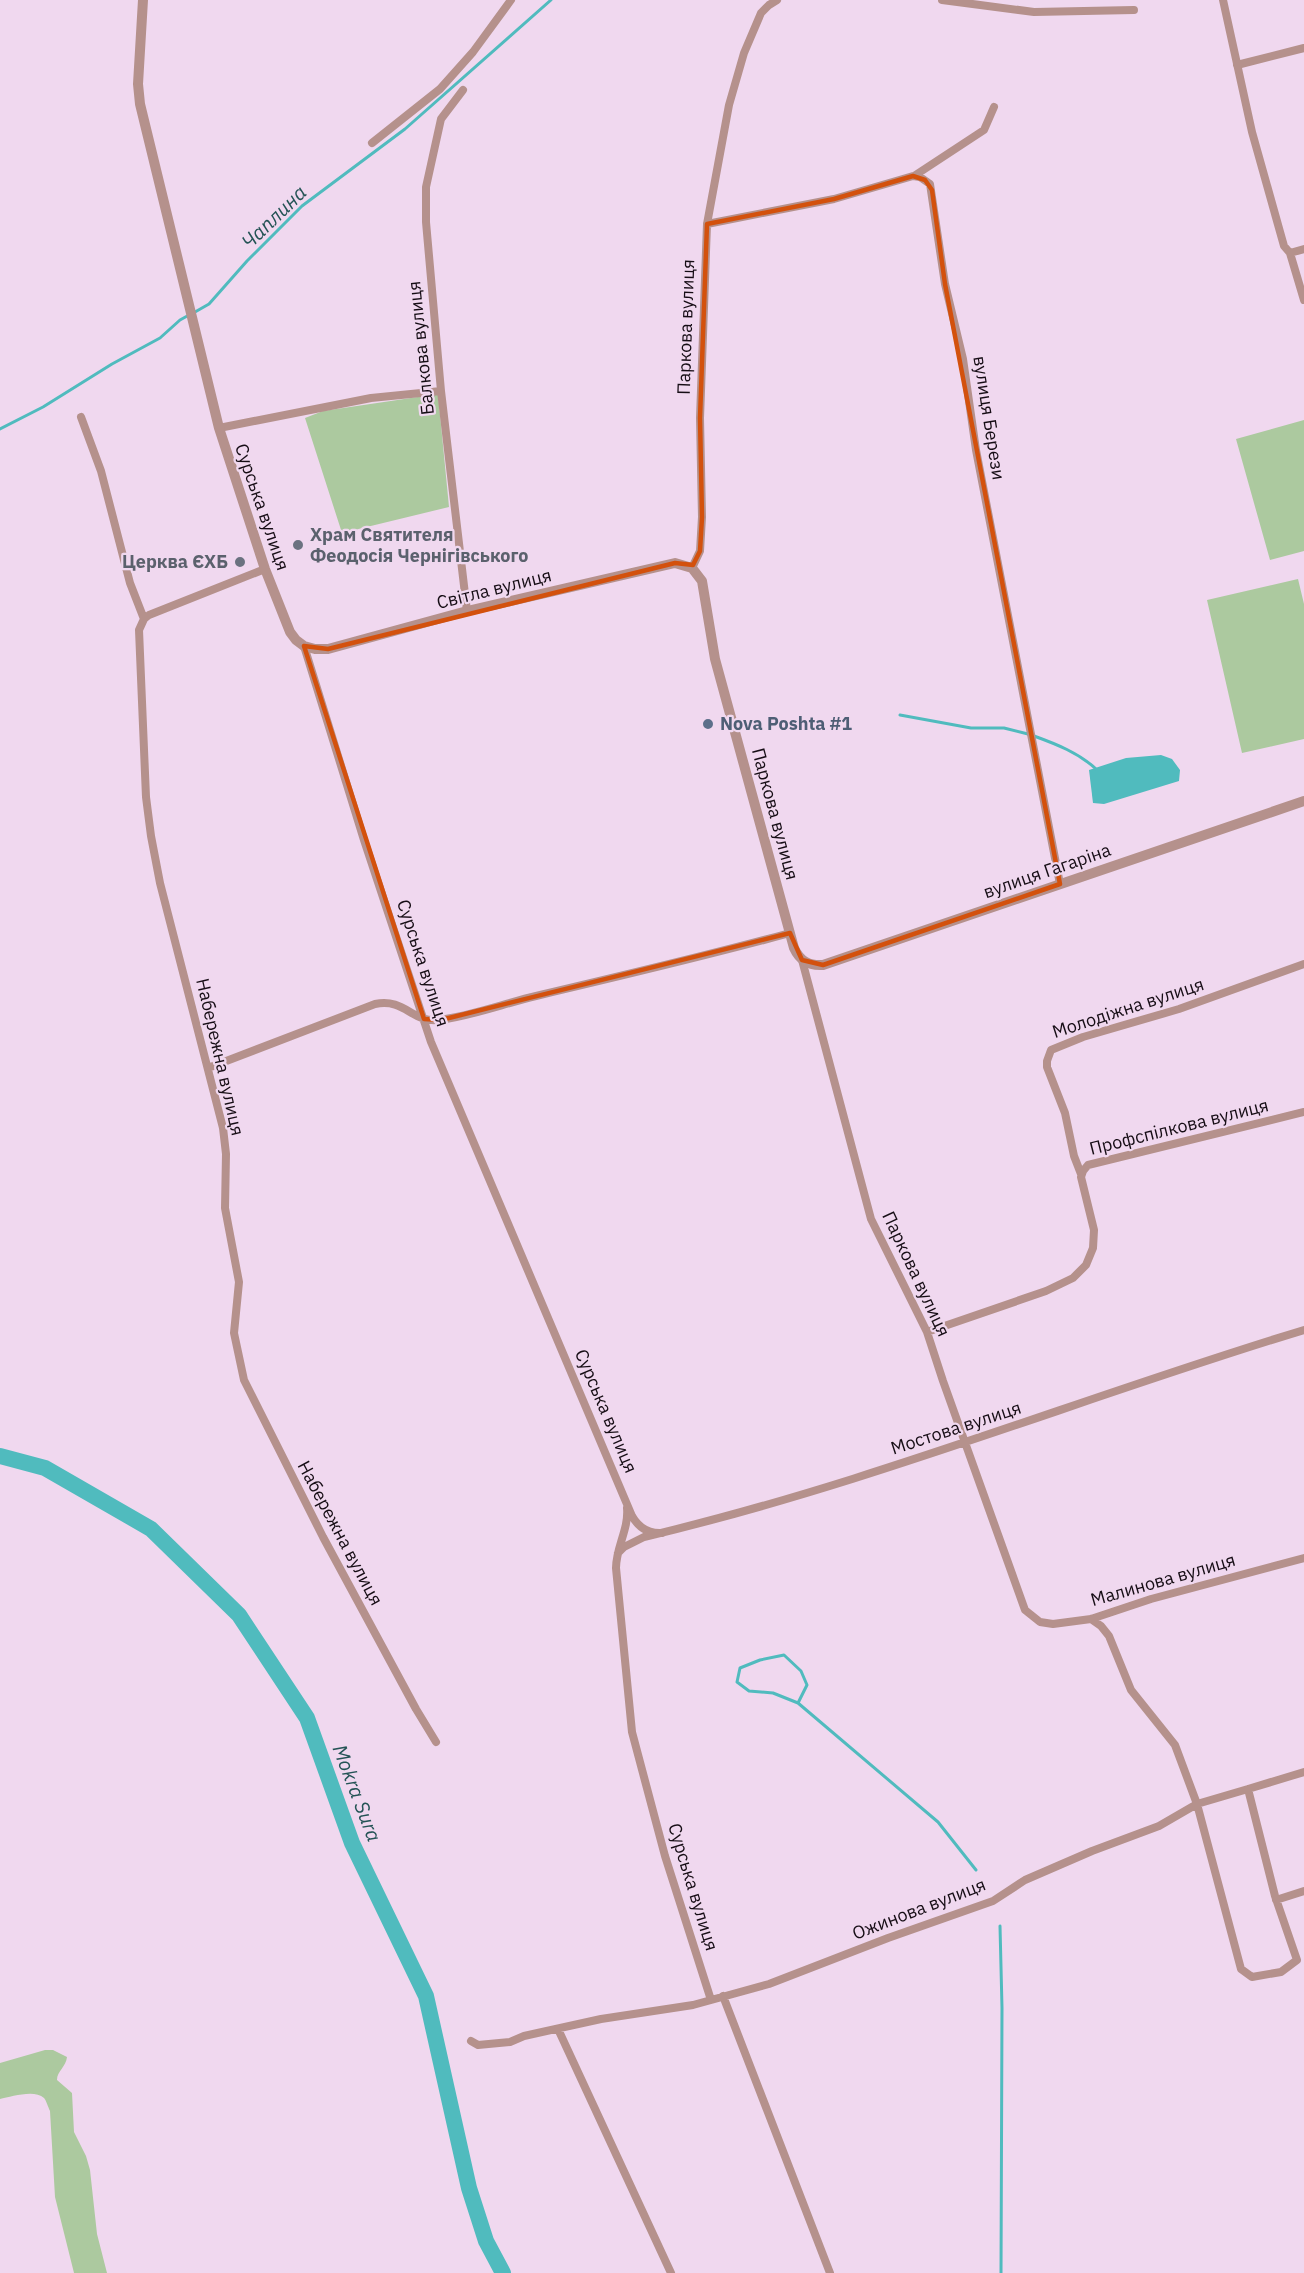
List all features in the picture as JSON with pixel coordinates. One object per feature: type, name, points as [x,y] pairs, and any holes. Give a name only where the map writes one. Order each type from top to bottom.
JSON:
[{"type":"street","name":"Сурська вулиця","points":[[143,0],[138,84],[140,104],[186,301],[219,428],[265,569],[290,632],[304,646],[364,840],[431,1042],[636,1522],[641,1528],[662,1533]]},
{"type":"street","points":[[372,144],[440,89],[473,52],[511,0]]},
{"type":"street","name":"Паркова вулиця","points":[[777,0],[761,13],[744,53],[729,105],[707,224],[700,418],[702,517],[700,551],[692,568],[702,581],[715,659],[794,948],[802,960],[871,1219],[927,1332],[1021,1601],[1032,1617]]},
{"type":"street","points":[[942,0],[1034,12],[1134,10]]},
{"type":"street","points":[[1222,0],[1252,132],[1284,246],[1290,253],[1304,300]]},
{"type":"street","points":[[1237,65],[1304,48]]},
{"type":"street","name":"Балкова вулиця","points":[[464,90],[441,119],[426,187],[426,222],[441,391],[467,611]]},
{"type":"street","points":[[707,224],[834,199],[913,176],[984,130],[994,107]]},
{"type":"street","name":"вулиця Берези","points":[[913,176],[925,180],[932,190],[945,284],[963,359],[976,450],[1060,884]]},
{"type":"street","points":[[1290,253],[1304,249]]},
{"type":"street","name":"Сурська вулиця","points":[[219,428],[371,398],[441,391]]},
{"type":"street","name":"Набережна вулиця","points":[[81,417],[101,471],[130,583],[144,619],[139,630],[146,798],[160,883],[223,1128],[226,1154],[225,1208],[240,1282],[234,1333],[244,1380],[323,1537],[410,1699],[436,1742]]},
{"type":"street","name":"Світла вулиця","points":[[304,646],[328,649],[467,611],[675,563],[692,568]]},
{"type":"street","points":[[144,619],[265,569]]},
{"type":"street","name":"вулиця Гагаріна","points":[[802,960],[814,966],[823,965],[1304,801]]},
{"type":"street","points":[[208,1068],[375,1004],[395,1004],[424,1019],[441,1020],[790,933]]},
{"type":"street","name":"Молодіжна вулиця","points":[[1082,1174],[1074,1156],[1065,1113],[1047,1067],[1051,1050],[1083,1037],[1179,1009],[1304,964]]},
{"type":"street","name":"Профспілкова вулиця","points":[[927,1332],[1046,1291],[1074,1278],[1086,1265],[1094,1239],[1082,1174],[1085,1168],[1092,1164],[1304,1112]]},
{"type":"street","name":"Мостова вулиця","points":[[618,1553],[633,1541],[824,1488],[965,1443],[1217,1356],[1304,1330]]},
{"type":"street","name":"Сурська вулиця","points":[[626,1499],[628,1518],[616,1560],[617,1593],[632,1732],[665,1856],[711,2000]]},
{"type":"street","name":"Малинова вулиця","points":[[1032,1617],[1040,1622],[1053,1624],[1091,1619],[1151,1599],[1304,1558]]},
{"type":"street","points":[[1091,1619],[1109,1636],[1131,1690],[1175,1745],[1197,1804],[1241,1969],[1252,1977],[1281,1972],[1297,1960],[1276,1900],[1248,1788],[1304,1773]]},
{"type":"street","name":"Ожинова вулиця","points":[[471,2041],[478,2046],[488,2045],[558,2029],[711,2000],[769,1984],[993,1901],[1025,1880],[1092,1851],[1159,1826],[1197,1804],[1248,1788]]},
{"type":"street","points":[[1276,1900],[1304,1891]]},
{"type":"street","points":[[723,1996],[830,2273]]},
{"type":"street","points":[[558,2029],[670,2273]]},
{"type":"highlighted area","points":[[913,176],[925,180],[932,190],[945,284],[1060,884],[823,965],[802,960],[790,933],[441,1020],[424,1019],[304,646],[328,649],[675,563],[693,565],[700,551],[702,517],[700,418],[707,224],[834,199]]},
{"type":"shaded area","points":[[438,394],[449,507],[342,533],[305,418],[323,411]]},
{"type":"shaded area","points":[[1304,420],[1304,551],[1270,560],[1236,439]]},
{"type":"shaded area","points":[[1298,579],[1304,604],[1304,739],[1242,753],[1207,600]]},
{"type":"shaded area","points":[[1161,755],[1172,759],[1180,770],[1179,781],[1104,804],[1093,803],[1089,770],[1126,758]]},
{"type":"shaded area","points":[[45,2050],[53,2050],[67,2057],[57,2080],[72,2093],[74,2132],[90,2170],[97,2234],[107,2273],[74,2273],[55,2197],[50,2111],[45,2099],[40,2095],[29,2094],[0,2099],[0,2063]]},
{"type":"waterway","name":"Чаплина","points":[[195,312],[209,304],[247,261],[302,206],[405,129],[551,0]]},
{"type":"waterway","name":"Чаплина","points":[[0,429],[43,407],[112,364],[160,338],[189,315]]},
{"type":"waterway","points":[[900,715],[971,728],[1004,728],[1028,734]]},
{"type":"waterway","points":[[1034,736],[1075,754],[1096,769]]},
{"type":"waterway","name":"Mokra Sura","points":[[0,1456],[45,1468],[151,1529],[239,1615],[307,1718],[352,1843],[426,1996],[469,2188],[486,2241],[503,2273]]},
{"type":"waterway","points":[[798,1703],[807,1685],[801,1671],[784,1655],[760,1660],[740,1668],[737,1682],[749,1691],[773,1693],[798,1703],[938,1822],[976,1870]]},
{"type":"waterway","points":[[1000,1926],[1001,2273]]},
{"type":"place","name":"Храм Святителя Феодосія Чернігівського","points":[[298,545]]},
{"type":"place","name":"Церква ЄХБ","points":[[240,562]]},
{"type":"place","name":"Nova Poshta #1","points":[[708,724]]}]
